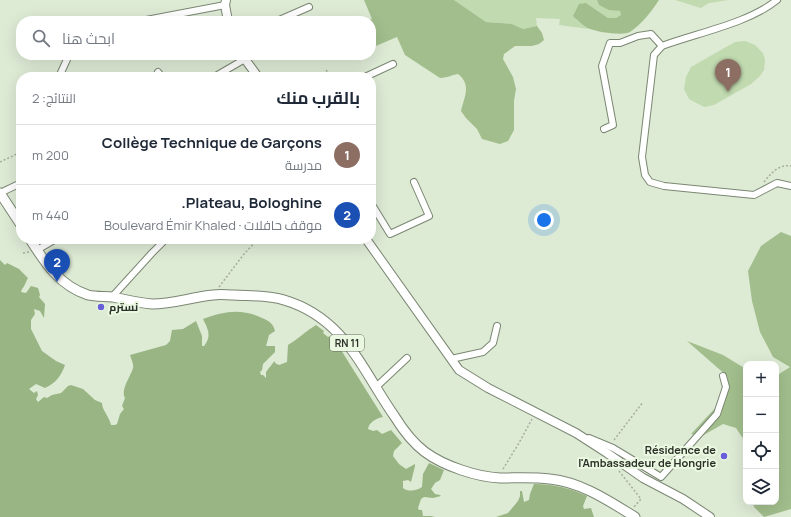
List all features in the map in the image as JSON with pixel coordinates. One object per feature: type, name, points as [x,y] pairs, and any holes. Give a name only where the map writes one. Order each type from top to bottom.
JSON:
[{"type":"main road","points":[[226,1],[228,16]]},
{"type":"main road","points":[[246,60],[254,72]]},
{"type":"main road","points":[[0,193],[16,218]]},
{"type":"main road","name":"RN 11","points":[[33,244],[50,269],[64,283],[89,295],[154,304],[213,295],[257,296],[283,299],[302,306],[325,319],[341,335],[364,366],[375,388],[405,432],[425,452],[450,466],[472,473],[498,478],[551,479],[580,486],[632,515]]},
{"type":"main road","points":[[370,244],[458,370],[488,388],[576,433],[643,478],[683,499],[710,517]]},
{"type":"street","points":[[777,0],[768,8],[736,22],[662,46],[654,55],[642,157],[645,175],[650,182],[664,186],[754,195],[777,183],[791,186]]},
{"type":"street","points":[[162,16],[226,1]]},
{"type":"street","points":[[288,16],[309,7]]},
{"type":"street","points":[[604,129],[613,125],[602,66],[610,43],[620,43],[638,36],[651,34],[662,46]]},
{"type":"street","points":[[61,72],[67,60]]},
{"type":"street","points":[[222,72],[240,60]]},
{"type":"street","points":[[376,72],[393,64]]},
{"type":"street","points":[[376,211],[390,234],[429,216],[414,182]]},
{"type":"street","points":[[0,193],[16,185]]},
{"type":"street","points":[[37,250],[47,244]]},
{"type":"street","points":[[112,297],[161,244]]},
{"type":"street","points":[[451,358],[482,352],[493,343],[497,326]]},
{"type":"street","points":[[375,388],[407,358]]},
{"type":"street","points":[[576,433],[609,446],[661,477],[717,414],[726,387],[722,376]]},
{"type":"path","points":[[0,162],[16,154]]},
{"type":"path","points":[[762,184],[771,173],[784,165],[791,166]]},
{"type":"path","points":[[213,295],[253,244]]},
{"type":"path","points":[[609,446],[643,402]]},
{"type":"path","points":[[498,478],[519,443],[535,412]]},
{"type":"path","points":[[626,480],[641,499],[632,515]]},
{"type":"shaded area","points":[[364,0],[454,0],[486,22],[512,24],[523,29],[537,26],[542,33],[544,40],[539,44],[532,46],[515,46],[504,54],[503,59],[513,77],[516,89],[514,101],[514,130],[508,141],[500,144],[482,139],[477,129],[466,118],[461,111],[466,87],[465,82],[458,74],[440,78],[405,55],[397,37],[376,46],[376,16],[371,16]]},
{"type":"shaded area","points":[[454,0],[597,0],[599,5],[620,11],[621,15],[616,18],[608,18],[586,3],[576,20],[589,29],[559,25],[560,19],[536,18],[537,26],[523,29],[512,24],[486,22]]},
{"type":"shaded area","points":[[597,0],[659,0],[649,13],[630,32],[616,34],[590,29],[573,16],[579,4],[586,3],[608,18],[616,18],[621,15],[620,11],[609,10],[599,5]]},
{"type":"shaded area","points":[[675,0],[728,0],[709,3],[701,8]]},
{"type":"shaded area","points":[[745,41],[755,45],[763,53],[765,60],[764,70],[760,76],[751,84],[714,105],[704,107],[689,99],[684,89],[686,77],[691,67],[735,42]]},
{"type":"shaded area","points":[[781,232],[791,236],[791,509],[764,517],[754,505],[779,505],[779,374],[790,367],[773,357],[760,332],[752,301],[748,271],[761,246]]},
{"type":"shaded area","points":[[0,260],[5,265],[7,263],[19,269],[28,278],[21,292],[26,293],[31,286],[38,288],[40,295],[39,297],[45,304],[44,318],[40,311],[34,309],[35,314],[31,320],[31,329],[42,351],[56,361],[65,365],[60,376],[52,384],[45,388],[36,384],[29,389],[34,393],[37,391],[38,395],[36,399],[38,402],[44,397],[47,398],[61,393],[71,385],[83,389],[95,400],[102,403],[111,425],[117,424],[120,414],[124,409],[122,406],[125,398],[124,391],[133,366],[130,355],[166,345],[170,341],[172,330],[183,329],[196,321],[202,336],[202,346],[204,346],[209,336],[208,329],[203,319],[218,314],[240,312],[255,315],[267,320],[272,324],[275,331],[269,335],[266,346],[275,346],[275,352],[263,364],[260,372],[261,375],[266,378],[266,372],[274,361],[279,365],[287,362],[288,345],[316,325],[324,331],[323,333],[328,337],[330,336],[341,350],[383,417],[378,418],[370,424],[368,429],[373,431],[377,430],[382,434],[391,430],[402,443],[394,451],[393,456],[399,464],[406,469],[415,464],[411,482],[408,480],[403,481],[403,488],[412,490],[422,487],[423,474],[429,463],[444,470],[440,480],[435,483],[431,489],[435,494],[441,496],[433,498],[424,497],[421,499],[418,508],[419,510],[422,510],[423,516],[435,517],[0,517]]},
{"type":"shaded area","points":[[687,341],[723,355],[743,367],[743,438],[736,428],[723,424],[702,436],[691,434],[718,405],[729,390],[727,376]]},
{"type":"shaded area","points":[[534,484],[561,487],[587,496],[583,506],[584,509],[591,508],[594,517],[496,517],[508,513],[518,501],[520,491],[522,491],[524,502],[529,500]]},
{"type":"place","name":"Collège Technique de Garçons","points":[[728,92]]},
{"type":"place","name":"Plateau, Bologhine.","points":[[57,282]]},
{"type":"place","name":"نسترم","points":[[101,307]]},
{"type":"place","name":"Résidence de l'Ambassadeur de Hongrie","points":[[724,456]]}]
